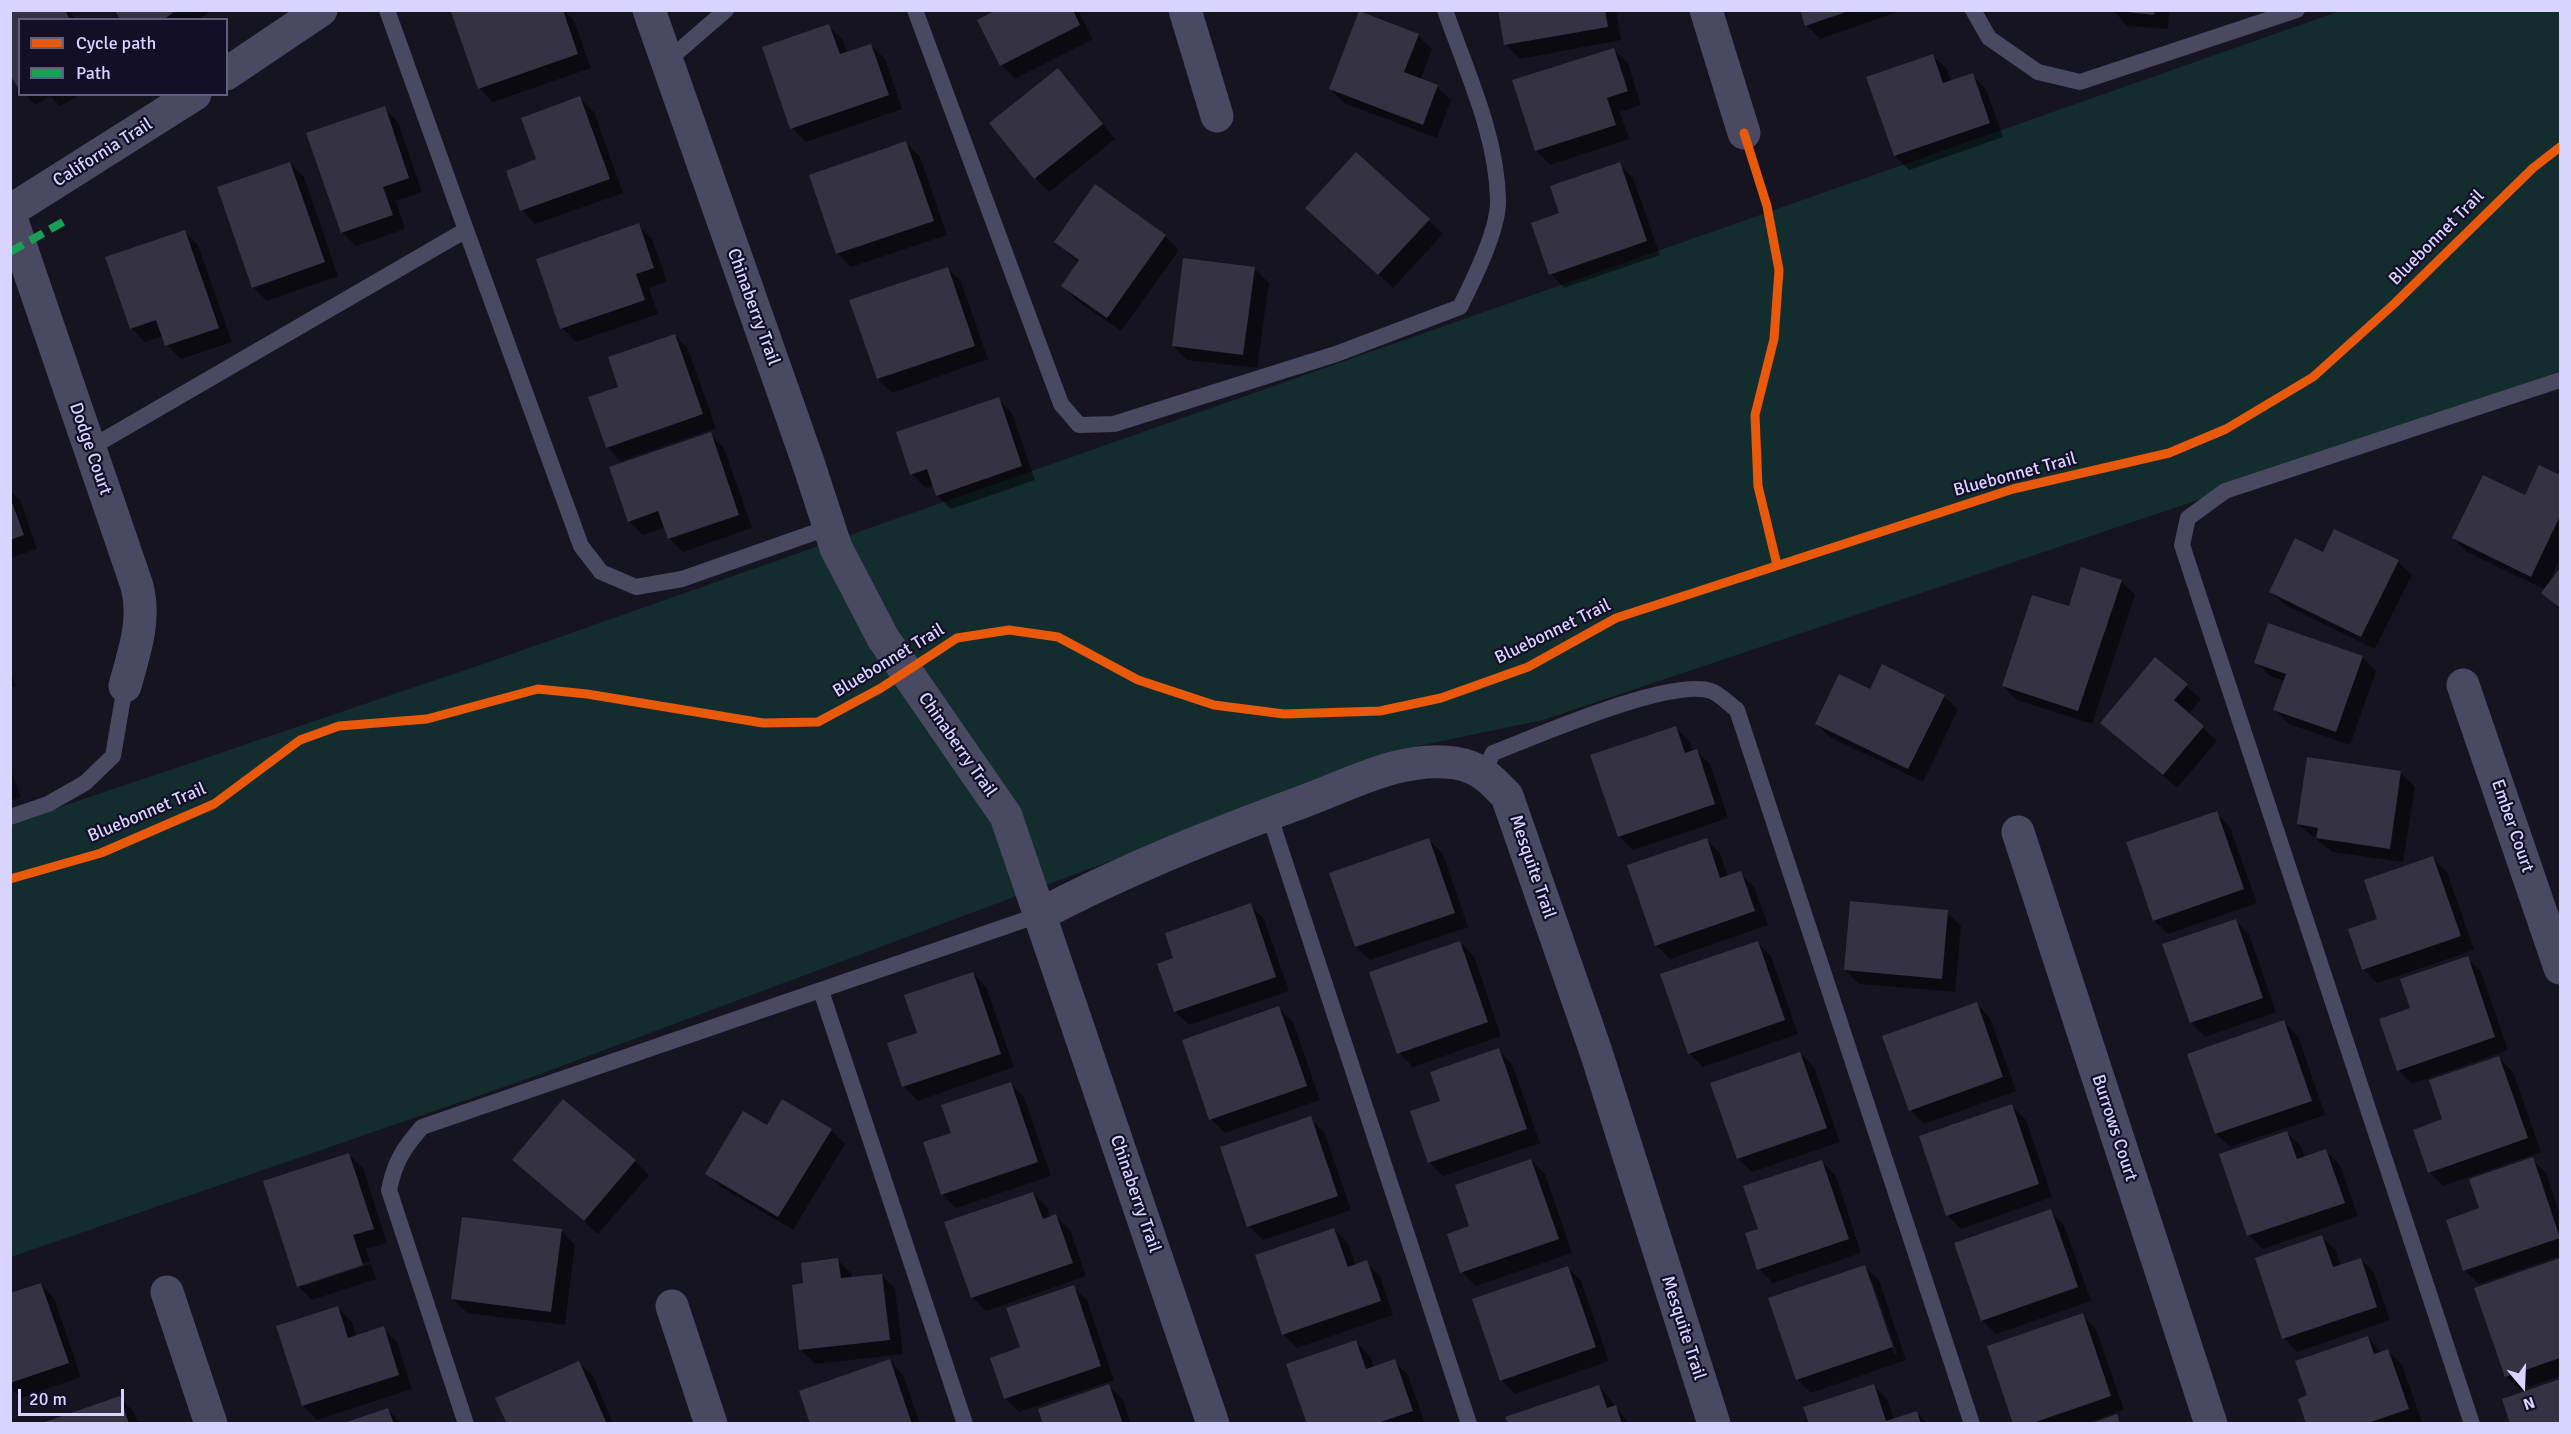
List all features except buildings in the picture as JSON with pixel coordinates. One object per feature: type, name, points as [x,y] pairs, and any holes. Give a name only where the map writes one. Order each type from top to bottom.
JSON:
[{"type":"street","points":[[228,73],[321,10]]},
{"type":"street","name":"Chinaberry Trail","points":[[649,10],[841,559],[883,638],[1006,816],[1213,1424]]},
{"type":"street","points":[[1185,10],[1216,116]]},
{"type":"street","points":[[1706,10],[1744,134]]},
{"type":"street","name":"California Trail","points":[[10,213],[192,96]]},
{"type":"street","name":"Dodge Court","points":[[10,213],[142,607],[126,686]]},
{"type":"street","name":"Ember Court","points":[[2463,685],[2560,968]]},
{"type":"street","points":[[1039,915],[1101,882],[1269,814],[1401,765],[1455,763],[1484,771]]},
{"type":"street","name":"Mesquite Trail","points":[[1484,771],[1508,796],[1596,1052],[1714,1424]]},
{"type":"street","name":"Burrows Court","points":[[2018,832],[2211,1424]]},
{"type":"street","points":[[167,1292],[211,1424]]},
{"type":"street","points":[[672,1306],[711,1424]]},
{"type":"lane","points":[[387,10],[581,546],[601,572],[636,587],[682,579],[830,527]]},
{"type":"lane","points":[[666,62],[726,10]]},
{"type":"lane","points":[[915,10],[1061,404],[1080,425],[1114,424],[1336,354],[1460,307],[1483,261],[1499,202],[1491,141],[1445,10]]},
{"type":"lane","points":[[1973,10],[1989,38],[2038,72],[2080,82],[2297,10]]},
{"type":"lane","points":[[90,448],[466,230]]},
{"type":"lane","points":[[2472,1424],[2182,545],[2188,518],[2225,491],[2560,380]]},
{"type":"lane","points":[[10,817],[48,804],[85,783],[113,756],[126,686]]},
{"type":"lane","points":[[1484,771],[1493,753],[1637,700],[1681,688],[1712,691],[1737,710],[1972,1424]]},
{"type":"lane","points":[[1269,814],[1469,1424]]},
{"type":"lane","points":[[466,1424],[389,1190],[393,1171],[402,1149],[422,1128],[1039,915]]},
{"type":"lane","points":[[821,991],[965,1424]]},
{"type":"green space","points":[[2340,11],[2560,11],[2560,371],[2225,491],[1543,720],[1418,746],[527,1079],[11,1257],[10,824],[483,664]]},
{"type":"marked path","points":[[10,252],[63,222]]},
{"type":"cycle path","points":[[1744,133],[1767,206],[1779,270],[1774,339],[1755,415],[1758,486],[1777,565]]},
{"type":"cycle path","name":"Bluebonnet Trail","points":[[10,879],[101,853],[214,804],[300,740],[339,726],[427,719],[538,689],[587,694],[763,723],[818,722],[881,688],[957,638],[1009,630],[1058,637],[1138,680],[1214,705],[1284,714],[1380,711],[1441,698],[1528,667],[1616,618],[2013,489],[2169,453],[2226,429],[2313,377],[2394,304],[2533,168],[2560,147]]}]
